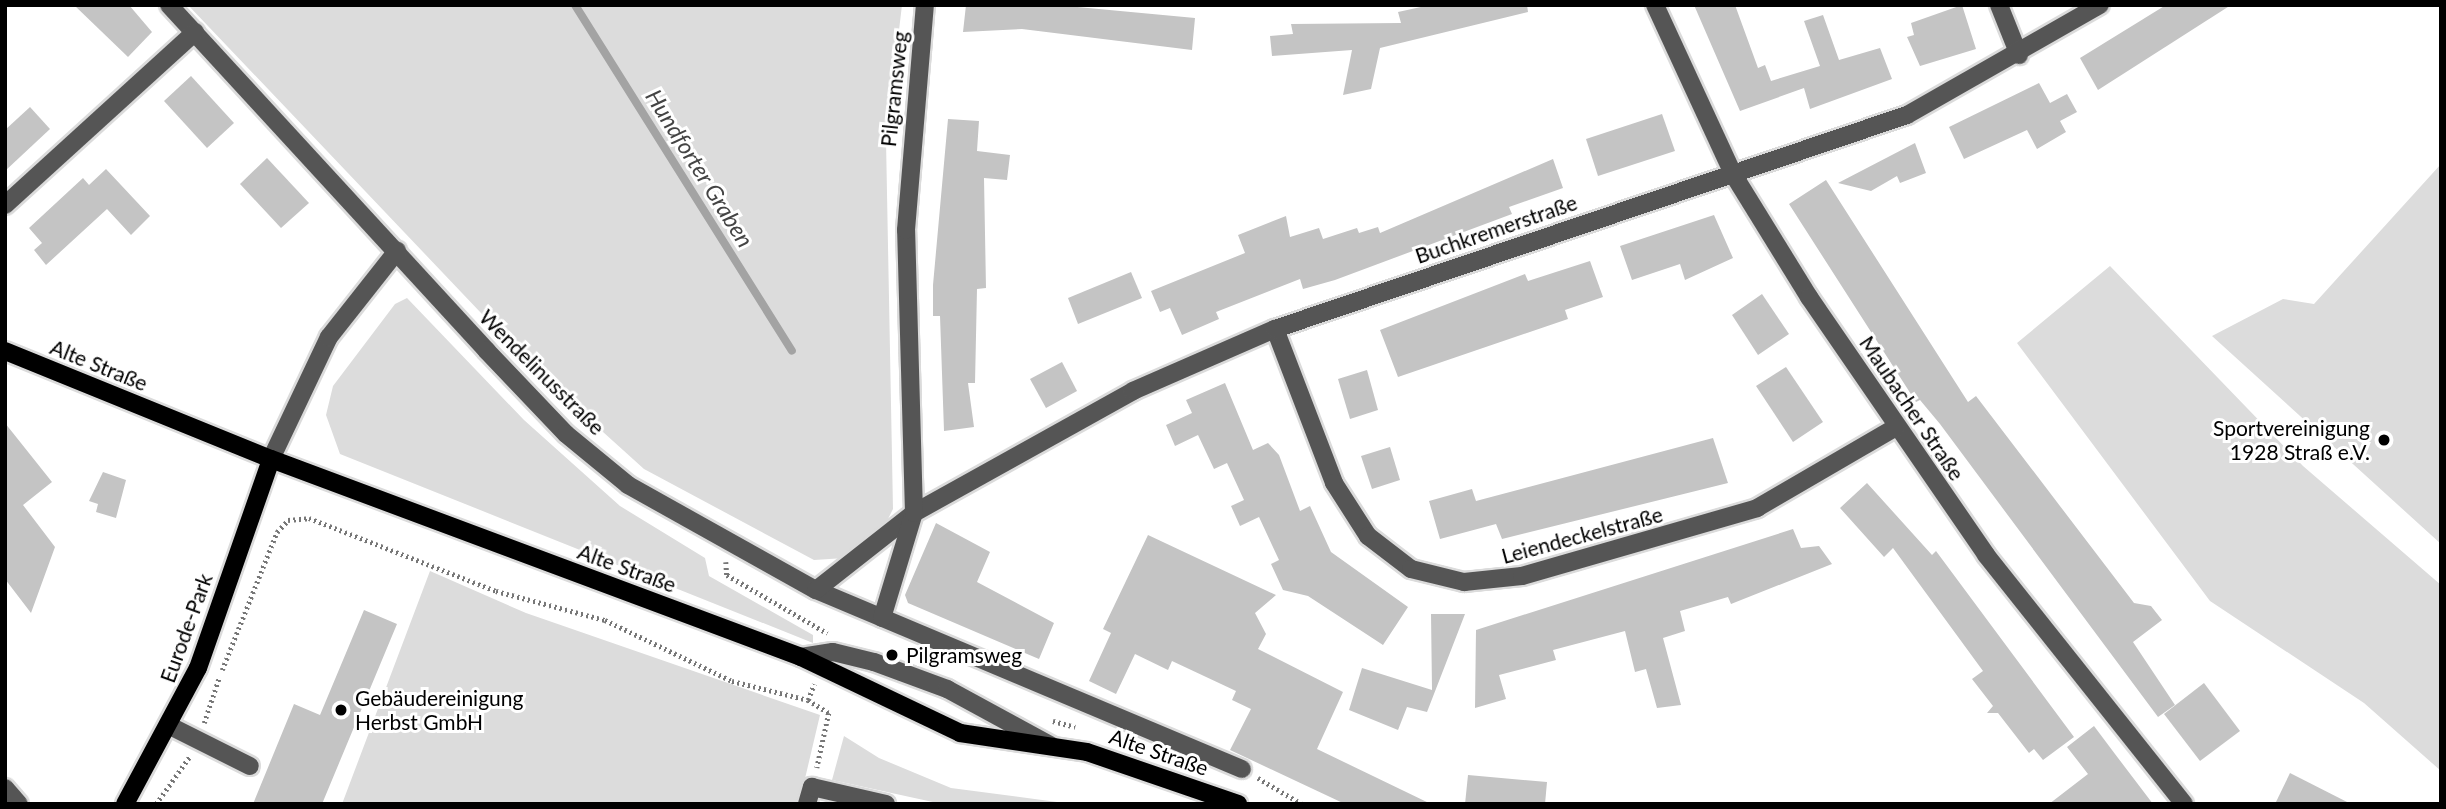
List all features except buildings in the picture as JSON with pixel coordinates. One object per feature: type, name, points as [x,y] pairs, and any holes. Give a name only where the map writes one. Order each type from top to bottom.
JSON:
[{"type":"main road","name":"Alte Straße","points":[[5,351],[271,459],[801,657],[960,733],[1052,746],[1120,761],[1238,804]]},
{"type":"main road","name":"Eurode-Park","points":[[125,804],[172,727],[271,459]]},
{"type":"street","name":"Wendelinusstraße","points":[[169,5],[566,434],[628,485],[723,544],[816,590]]},
{"type":"street","name":"Pilgramsweg","points":[[882,618],[914,513],[906,230],[925,5]]},
{"type":"street","name":"Maubacher Straße","points":[[1655,5],[1732,174],[1896,427],[1986,555],[2184,804]]},
{"type":"street","points":[[1999,5],[2018,55]]},
{"type":"street","name":"Buchkremerstraße","points":[[914,513],[1133,391],[1275,329],[1906,115],[2018,55],[2100,5]]},
{"type":"street","points":[[5,205],[195,32]]},
{"type":"street","points":[[271,459],[329,337],[397,251]]},
{"type":"street","name":"Leiendeckelstraße","points":[[1275,329],[1334,483],[1368,536],[1411,569],[1452,580],[1522,576],[1702,527],[1775,500],[1896,427]]},
{"type":"street","points":[[816,590],[914,513]]},
{"type":"street","name":"Alte Straße","points":[[816,590],[1242,769]]},
{"type":"street","points":[[801,657],[844,653],[874,662],[960,695],[1052,746]]},
{"type":"street","points":[[172,727],[198,743],[250,766]]},
{"type":"street","points":[[5,788],[19,804]]},
{"type":"street","points":[[810,796],[886,804]]},
{"type":"path","points":[[156,804],[198,743],[277,533],[288,520],[309,518],[496,591],[605,620],[732,681],[808,700],[829,713],[810,796]]},
{"type":"path","points":[[723,544],[727,575],[833,637]]},
{"type":"path","points":[[1242,769],[1302,804]]},
{"type":"shaded area","points":[[188,5],[902,5],[886,140],[893,509],[885,525],[845,558],[814,560],[644,469],[541,376]]},
{"type":"shaded area","name":"Sportvereinigung 1928 Straß e.V.","points":[[2441,164],[2441,544],[2212,336],[2283,299],[2314,304]]},
{"type":"shaded area","points":[[2110,266],[2303,466],[2441,585],[2441,771],[2364,703],[2210,601],[2017,343]]},
{"type":"shaded area","points":[[407,298],[524,420],[620,506],[705,558],[709,576],[813,635],[813,643],[340,454],[326,415],[333,386],[395,304]]},
{"type":"shaded area","points":[[430,571],[526,613],[820,715],[799,804],[342,804]]},
{"type":"shaded area","points":[[844,736],[879,758],[951,788],[1072,804],[942,804],[832,780]]},
{"type":"waterway","name":"Hundforter Graben","points":[[575,5],[792,351]]},
{"type":"place","name":"Sportvereinigung 1928 Straß e.V.","points":[[2384,440]]},
{"type":"place","name":"Pilgramsweg","points":[[892,655]]},
{"type":"place","name":"Gebäudereinigung Herbst GmbH","points":[[341,710]]}]
